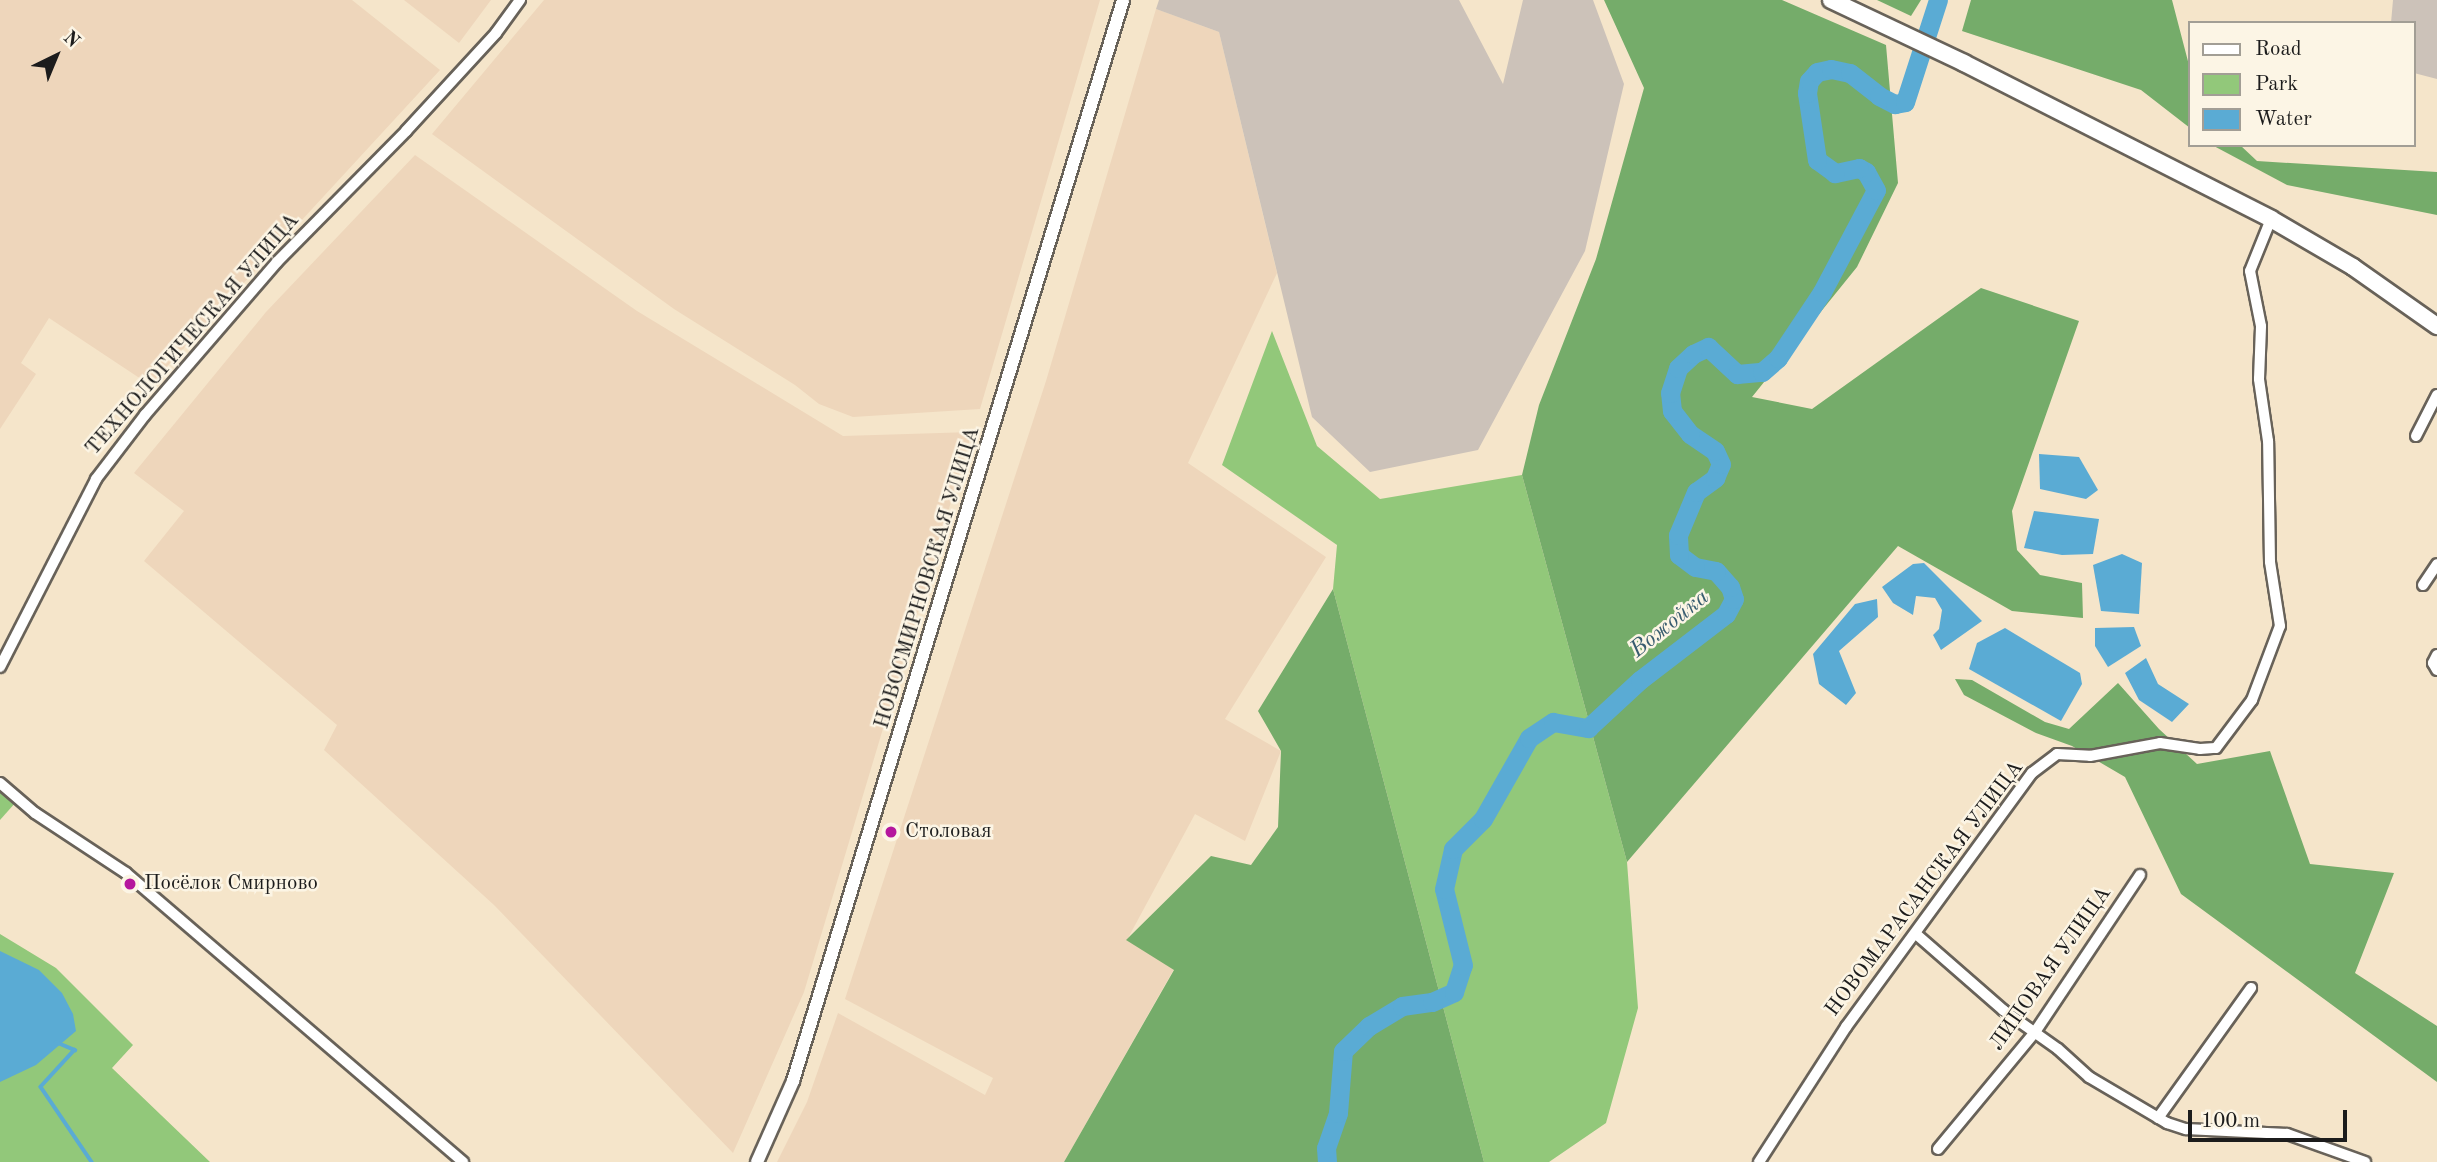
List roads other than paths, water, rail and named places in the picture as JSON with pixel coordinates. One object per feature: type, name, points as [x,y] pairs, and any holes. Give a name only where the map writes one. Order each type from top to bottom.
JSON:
[{"type":"main road","points":[[1830,0],[1964,63],[2271,219],[2353,267],[2437,326]]},
{"type":"street","name":"ТЕХНОЛОГИЧЕСКАЯ УЛИЦА","points":[[0,667],[96,479],[145,415],[277,262],[406,131],[496,33],[520,0]]},
{"type":"street","name":"НОВОСМИРНОВСКАЯ УЛИЦА","points":[[757,1162],[793,1081],[1123,0]]},
{"type":"street","name":"НОВОМАРАСАНСКАЯ УЛИЦА","points":[[1759,1162],[1846,1027],[2032,773],[2057,754],[2090,755],[2160,743],[2200,749],[2216,748],[2252,700],[2280,626],[2270,562],[2267,441],[2259,379],[2261,326],[2250,271],[2255,253],[2271,219]]},
{"type":"street","points":[[2416,436],[2437,396]]},
{"type":"street","points":[[2423,586],[2437,564]]},
{"type":"street","points":[[0,783],[34,813],[126,873],[463,1162]]},
{"type":"street","name":"ЛИПОВАЯ УЛИЦА","points":[[1938,1149],[2035,1032],[2140,874]]},
{"type":"street","points":[[1916,934],[2003,1010],[2090,1077],[2158,1118],[2186,1129],[2287,1134],[2365,1162]]},
{"type":"street","points":[[2158,1118],[2251,988]]},
{"type":"water","points":[[2039,454],[2079,457],[2098,490],[2086,499],[2040,489]]},
{"type":"water","points":[[2034,511],[2099,519],[2093,554],[2062,555],[2024,548]]},
{"type":"water","points":[[2122,554],[2142,563],[2139,614],[2101,611],[2093,565]]},
{"type":"water","points":[[1924,563],[1982,621],[1941,650],[1933,635],[1939,629],[1942,610],[1935,598],[1916,596],[1913,615],[1893,603],[1882,587],[1913,564]]},
{"type":"water","points":[[1877,599],[1878,617],[1839,651],[1856,693],[1846,705],[1819,684],[1813,654],[1855,604]]},
{"type":"water","points":[[2134,627],[2141,646],[2108,667],[2095,646],[2095,628]]},
{"type":"water","points":[[2005,628],[2080,673],[2082,684],[2061,721],[1969,669],[1977,643]]},
{"type":"water","points":[[2146,658],[2158,684],[2189,704],[2172,722],[2139,700],[2125,673]]},
{"type":"water","points":[[0,951],[39,970],[62,993],[73,1014],[76,1031],[36,1065],[0,1082]]},
{"type":"waterway","name":"Вожойка","points":[[1327,1162],[1326,1148],[1338,1113],[1343,1051],[1369,1026],[1402,1006],[1432,1002],[1454,992],[1463,965],[1444,889],[1453,849],[1483,819],[1529,738],[1553,722],[1588,728],[1640,680],[1726,614],[1734,599],[1730,587],[1716,571],[1695,567],[1679,555],[1678,535],[1696,492],[1715,478],[1721,464],[1715,451],[1690,434],[1672,411],[1670,393],[1678,368],[1693,354],[1708,347],[1737,374],[1762,372],[1778,358],[1822,292],[1876,190],[1866,172],[1859,168],[1835,173],[1817,160],[1807,93],[1809,81],[1817,72],[1831,69],[1850,73],[1879,96],[1895,104],[1905,102],[1938,0]]},
{"type":"waterway","points":[[56,1042],[75,1050],[41,1087],[92,1162]]},
{"type":"place","name":"Столовая","points":[[891,832]]},
{"type":"place","name":"Посёлок Смирново","points":[[130,884]]}]
